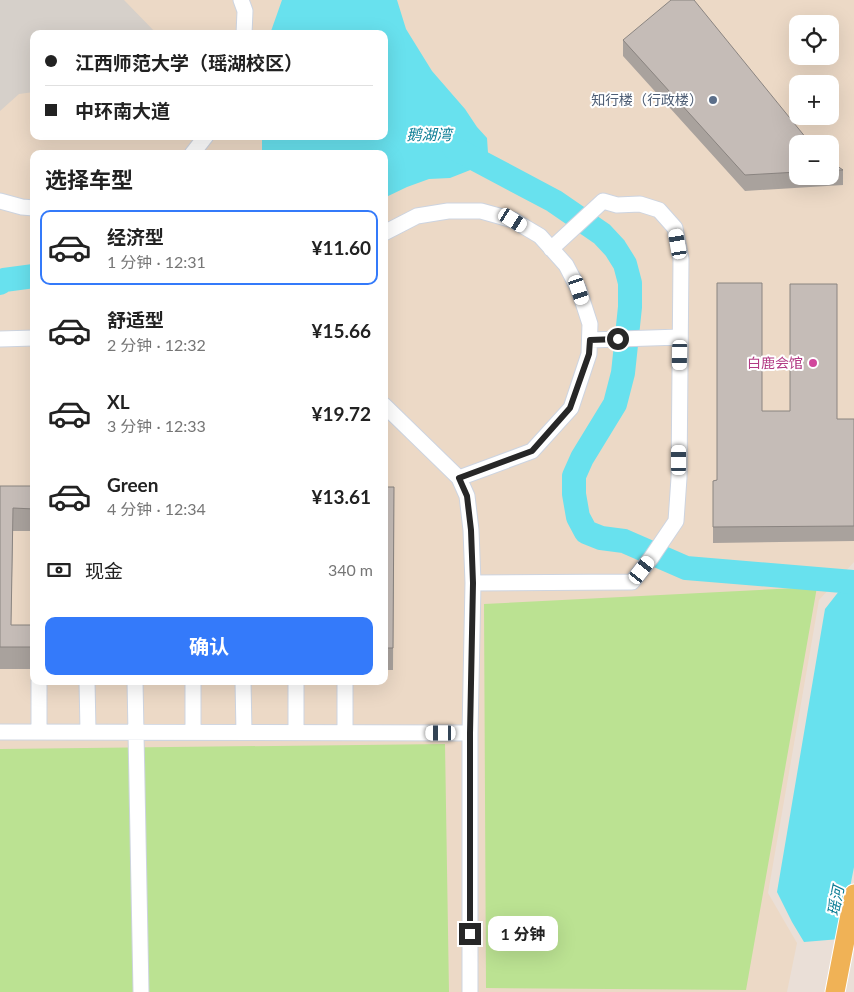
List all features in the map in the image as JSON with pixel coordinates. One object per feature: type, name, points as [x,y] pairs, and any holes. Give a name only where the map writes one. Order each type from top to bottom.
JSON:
[{"type":"main road","points":[[835,992],[854,894]]},
{"type":"street","points":[[241,0],[245,11],[244,30]]},
{"type":"street","points":[[195,150],[203,140]]},
{"type":"street","points":[[473,583],[632,582],[676,521],[681,260],[675,228],[659,210],[640,204],[617,206],[603,200],[551,248]]},
{"type":"street","points":[[0,201],[30,208]]},
{"type":"street","points":[[388,231],[417,216],[448,211],[481,211],[513,220],[540,236],[566,265],[579,290],[590,324],[589,354],[570,408],[532,451],[459,478]]},
{"type":"street","points":[[590,340],[680,337]]},
{"type":"street","points":[[0,339],[30,338]]},
{"type":"street","points":[[388,409],[459,478],[467,496],[471,530],[473,583],[470,733],[470,992]]},
{"type":"street","points":[[38,685],[39,732]]},
{"type":"street","points":[[88,685],[88,731]]},
{"type":"street","points":[[135,685],[141,992]]},
{"type":"street","points":[[193,732],[194,685]]},
{"type":"street","points":[[243,685],[244,732]]},
{"type":"street","points":[[296,685],[296,732]]},
{"type":"street","points":[[345,685],[345,732]]},
{"type":"street","points":[[0,732],[470,733]]},
{"type":"shaded area","points":[[0,0],[854,0],[854,562],[819,600],[768,893],[797,943],[787,992],[0,992]]},
{"type":"shaded area","points":[[0,0],[124,0],[153,30],[30,30],[30,93],[19,94],[0,111]]},
{"type":"green space","points":[[817,587],[746,990],[486,988],[484,604]]},
{"type":"green space","points":[[445,744],[449,992],[0,992],[0,749]]},
{"type":"water","name":"鹅湖湾","points":[[282,0],[397,0],[406,29],[432,71],[487,138],[488,153],[478,167],[450,178],[429,179],[388,196],[388,150],[262,150],[262,140],[388,140],[388,30],[271,30]]},
{"type":"water","name":"瑶河","points":[[854,572],[854,867],[840,939],[804,942],[777,892],[825,609]]},
{"type":"building","name":"知行楼（行政楼）","points":[[671,0],[694,0],[789,117],[789,125],[796,125],[804,135],[789,135],[789,173],[745,175],[623,40]]},
{"type":"building","name":"白鹿会馆","points":[[717,283],[762,283],[762,411],[790,411],[790,284],[837,284],[837,419],[854,419],[854,526],[713,527],[713,481],[717,480]]},
{"type":"building","points":[[0,486],[30,486],[30,509],[13,508],[11,625],[30,625],[30,647],[0,647]]},
{"type":"building","points":[[388,487],[394,487],[393,648],[388,648]]},
{"type":"waterway","points":[[454,148],[554,201],[602,234],[615,248],[625,264],[630,283],[630,307],[623,373],[615,404],[582,458],[574,476],[574,494],[578,517],[586,532],[601,538],[624,541],[686,568],[854,582]]},
{"type":"waterway","points":[[0,283],[4,280],[30,277]]},
{"type":"place","name":"知行楼（行政楼）","points":[[713,100]]},
{"type":"place","name":"白鹿会馆","points":[[813,363]]},
{"type":"route","points":[[470,934],[470,733],[473,583],[471,530],[467,496],[459,478],[532,451],[570,408],[589,354],[590,340],[618,339]]}]
